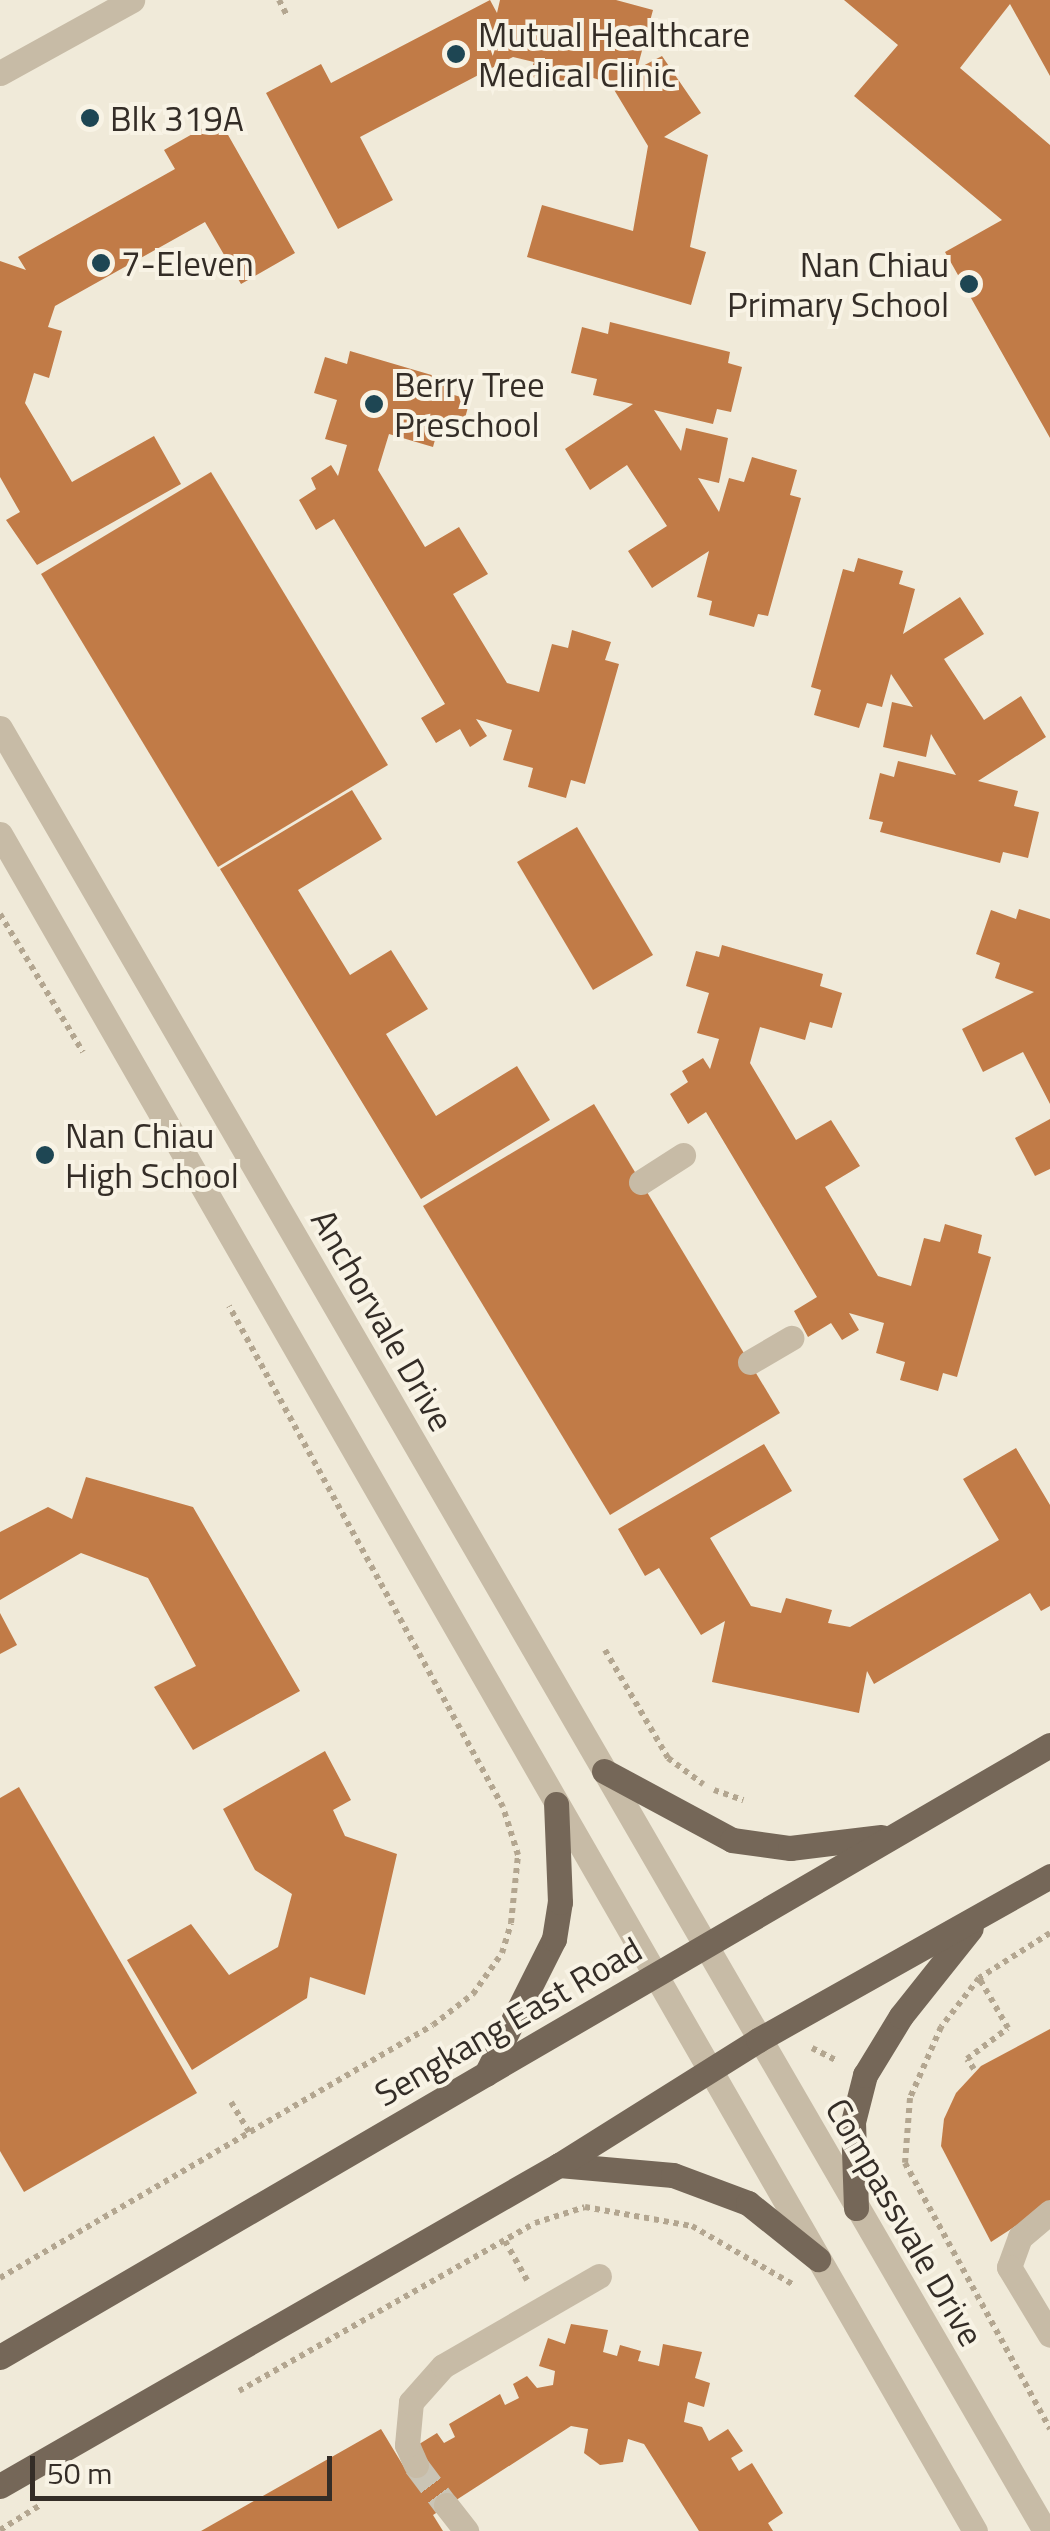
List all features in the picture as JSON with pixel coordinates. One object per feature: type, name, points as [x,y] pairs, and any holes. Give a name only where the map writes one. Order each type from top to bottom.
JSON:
[{"type":"main road","name":"Sengkang East Road","points":[[0,2357],[1050,1746]]},
{"type":"main road","points":[[604,1771],[732,1840],[790,1848],[891,1836]]},
{"type":"main road","points":[[486,2074],[554,1939],[560,1902],[556,1804]]},
{"type":"main road","points":[[0,2486],[558,2165],[758,2040],[1050,1876]]},
{"type":"main road","points":[[856,2208],[853,2122],[865,2074],[901,2016],[980,1916]]},
{"type":"main road","points":[[558,2165],[672,2175],[748,2203],[818,2258]]},
{"type":"street","points":[[0,74],[132,0]]},
{"type":"street","name":"Anchorvale Drive","points":[[0,728],[706,1947]]},
{"type":"street","points":[[0,834],[974,2531]]},
{"type":"street","points":[[641,1182],[684,1155]]},
{"type":"street","points":[[750,1362],[791,1338]]},
{"type":"street","name":"Compassvale Drive","points":[[706,1947],[1045,2531]]},
{"type":"street","points":[[1050,2212],[1020,2238],[1009,2267],[1050,2336]]},
{"type":"street","points":[[416,2465],[407,2445],[411,2402],[444,2366],[599,2276]]},
{"type":"street","points":[[446,2505],[466,2531]]},
{"type":"path","points":[[279,0],[286,14]]},
{"type":"path","points":[[0,914],[88,1060]]},
{"type":"path","points":[[0,2278],[249,2132],[473,1994],[502,1953],[511,1924],[518,1855],[503,1807],[226,1301]]},
{"type":"path","points":[[605,1650],[668,1758],[708,1788],[742,1800]]},
{"type":"path","points":[[1050,1933],[979,1978],[940,2027],[910,2098],[905,2163],[1050,2428]]},
{"type":"path","points":[[974,2069],[967,2059],[1008,2028],[979,1978]]},
{"type":"path","points":[[231,2102],[249,2132]]},
{"type":"path","points":[[226,2398],[505,2241],[585,2207],[692,2226],[798,2287]]},
{"type":"path","points":[[505,2241],[542,2308]]},
{"type":"path","points":[[0,2530],[46,2502]]},
{"type":"building","points":[[490,0],[497,13],[500,0],[616,0],[653,10],[637,69],[662,56],[701,113],[664,137],[708,155],[690,247],[706,252],[691,305],[527,257],[542,205],[633,231],[648,146],[610,83],[580,74],[576,90],[529,76],[534,62],[513,57],[360,137],[393,200],[338,229],[266,93],[321,64],[331,83]]},
{"type":"building","points":[[844,0],[1050,0],[1050,76],[1010,4],[960,68],[1050,145],[1050,438],[945,252],[1002,220],[854,96],[898,45]]},
{"type":"building","points":[[219,119],[295,253],[241,284],[205,222],[55,306],[48,327],[62,331],[49,378],[34,373],[25,403],[72,482],[154,436],[181,484],[37,565],[6,520],[20,512],[0,477],[0,261],[26,270],[18,257],[175,169],[164,150]]},
{"type":"building","points":[[610,322],[730,352],[728,363],[742,367],[731,412],[717,409],[713,424],[654,410],[681,451],[686,428],[728,438],[719,483],[698,478],[719,512],[729,478],[744,482],[752,457],[797,470],[790,495],[801,498],[768,616],[758,614],[754,627],[709,615],[712,601],[697,597],[709,551],[652,588],[628,551],[667,526],[627,465],[590,490],[565,449],[633,404],[593,395],[597,379],[571,373],[582,327],[608,334]]},
{"type":"building","points":[[350,351],[452,381],[448,393],[470,400],[460,436],[438,429],[433,447],[389,434],[378,470],[425,547],[459,527],[488,574],[453,594],[507,683],[539,692],[552,644],[568,648],[572,630],[611,642],[605,660],[619,664],[585,784],[571,780],[566,798],[528,787],[533,768],[503,760],[512,730],[476,719],[487,736],[470,747],[460,729],[436,743],[421,718],[445,704],[334,519],[316,530],[299,500],[316,489],[311,478],[331,465],[338,476],[347,445],[325,439],[337,400],[314,393],[325,357],[347,364]]},
{"type":"building","points":[[211,472],[388,765],[218,867],[41,574]]},
{"type":"building","points":[[858,558],[903,571],[899,584],[915,589],[903,634],[960,597],[984,634],[944,659],[984,720],[1021,696],[1046,737],[978,781],[1018,791],[1014,806],[1039,812],[1028,858],[1003,852],[1000,863],[880,832],[883,822],[869,819],[880,773],[894,777],[898,761],[956,775],[931,734],[926,757],[883,747],[892,702],[913,707],[891,674],[882,707],[867,703],[859,728],[814,715],[821,690],[811,687],[843,569],[854,572]]},
{"type":"building","points":[[352,790],[382,839],[298,890],[350,975],[391,950],[428,1009],[386,1034],[436,1116],[517,1066],[550,1120],[421,1199],[220,869]]},
{"type":"building","points":[[577,827],[653,955],[593,990],[517,862]]},
{"type":"building","points":[[1019,909],[1050,919],[1050,1104],[1023,1052],[983,1072],[962,1029],[1034,992],[995,978],[1000,963],[976,954],[991,910],[1016,919]]},
{"type":"building","points":[[722,945],[823,974],[820,986],[842,993],[832,1028],[810,1022],[805,1040],[760,1027],[750,1063],[796,1140],[831,1120],[860,1166],[825,1187],[878,1276],[911,1286],[924,1238],[940,1242],[945,1224],[982,1235],[978,1253],[991,1257],[957,1377],[943,1373],[938,1391],[900,1380],[905,1362],[876,1353],[884,1323],[849,1313],[859,1330],[842,1340],[831,1323],[808,1337],[794,1311],[817,1297],[706,1112],[688,1124],[670,1094],[688,1082],[682,1071],[703,1058],[710,1069],[719,1039],[697,1033],[709,993],[686,986],[696,951],[719,957]]},
{"type":"building","points":[[594,1104],[780,1413],[610,1515],[423,1206]]},
{"type":"building","points":[[1050,1119],[1050,1169],[1035,1176],[1015,1138]]},
{"type":"building","points":[[764,1444],[792,1491],[710,1538],[751,1606],[781,1613],[786,1598],[832,1610],[828,1623],[850,1627],[999,1540],[963,1479],[1016,1448],[1050,1505],[1050,1606],[1041,1611],[1030,1593],[874,1684],[867,1671],[859,1713],[712,1682],[725,1621],[701,1635],[659,1568],[645,1576],[618,1529]]},
{"type":"building","points":[[86,1477],[193,1507],[300,1691],[193,1750],[154,1687],[196,1666],[148,1578],[81,1553],[0,1600],[0,1532],[48,1507],[72,1519]]},
{"type":"building","points":[[0,1613],[17,1645],[0,1654]]},
{"type":"building","points":[[325,1751],[351,1800],[333,1810],[345,1836],[397,1854],[365,1995],[310,1977],[307,1998],[192,2070],[127,1960],[191,1924],[229,1975],[278,1947],[292,1894],[255,1870],[223,1809]]},
{"type":"building","points":[[19,1787],[197,2093],[24,2192],[0,2151],[0,1798]]},
{"type":"building","points":[[1050,2029],[1050,2204],[991,2242],[941,2146],[944,2119],[956,2093],[981,2066]]},
{"type":"building","points":[[571,2324],[608,2330],[603,2352],[617,2356],[620,2345],[641,2351],[638,2361],[659,2366],[663,2344],[702,2352],[695,2378],[710,2383],[704,2407],[688,2402],[684,2422],[702,2427],[709,2441],[728,2429],[743,2451],[731,2458],[739,2471],[752,2463],[783,2513],[768,2523],[773,2531],[699,2531],[644,2444],[628,2439],[623,2462],[600,2465],[584,2453],[588,2429],[571,2426],[433,2515],[443,2531],[201,2531],[381,2429],[407,2472],[416,2446],[437,2433],[444,2443],[455,2437],[449,2424],[500,2394],[505,2405],[519,2398],[513,2384],[527,2376],[537,2388],[553,2385],[555,2371],[539,2366],[548,2338],[565,2344]]},
{"type":"tunnel","points":[[416,2465],[446,2505]]},
{"type":"place","name":"Mutual Healthcare Medical Clinic","points":[[456,54]]},
{"type":"place","name":"Blk 319A","points":[[90,118]]},
{"type":"place","name":"7-Eleven","points":[[101,263]]},
{"type":"place","name":"Nan Chiau Primary School","points":[[969,284]]},
{"type":"place","name":"Berry Tree Preschool","points":[[374,404]]},
{"type":"place","name":"Nan Chiau High School","points":[[45,1155]]}]
